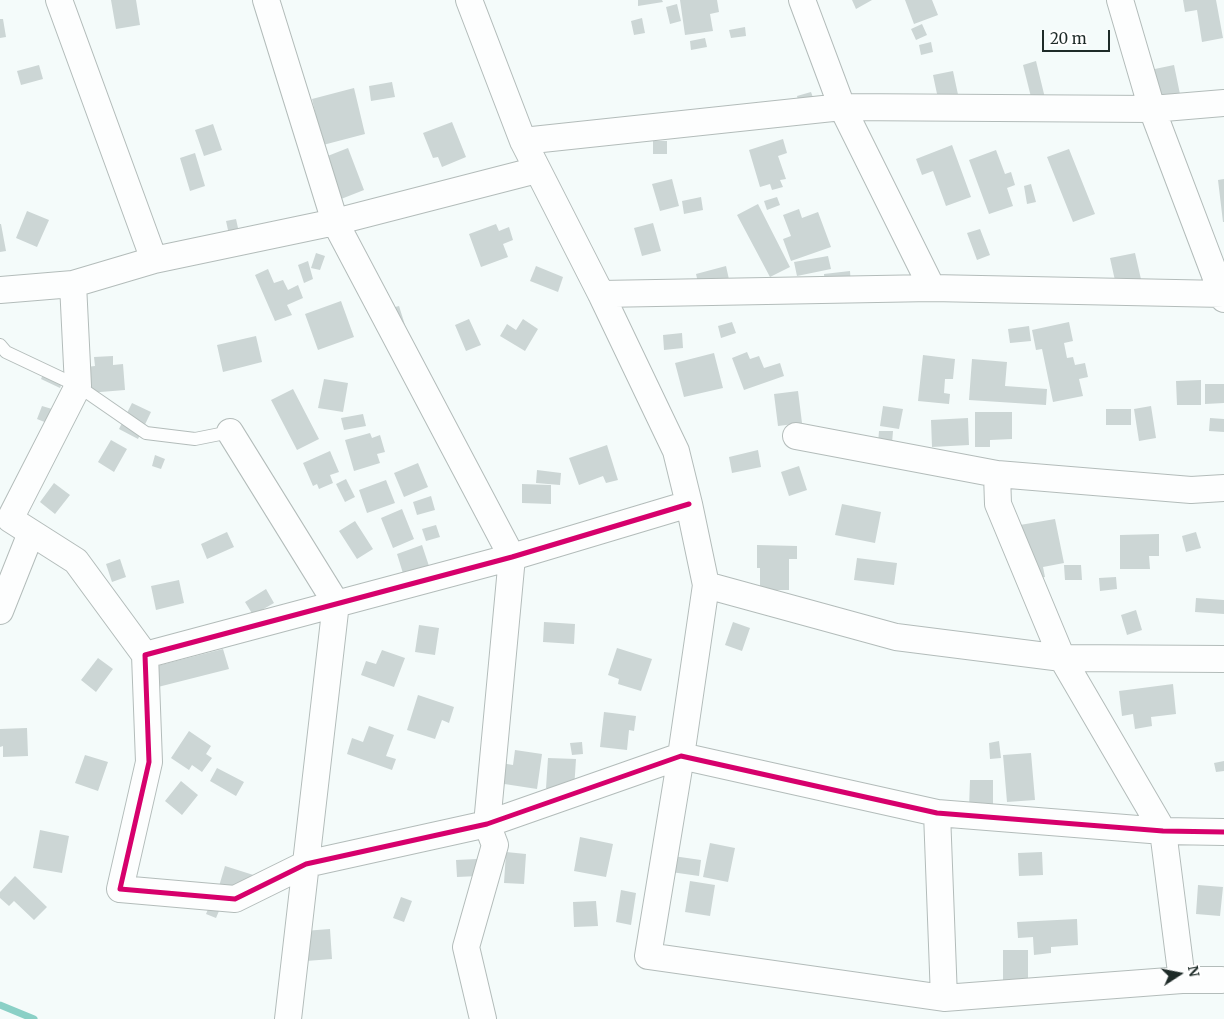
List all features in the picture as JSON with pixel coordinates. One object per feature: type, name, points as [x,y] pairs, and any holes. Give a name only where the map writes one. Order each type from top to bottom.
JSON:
[{"type":"street","points":[[59,0],[154,260]]},
{"type":"street","points":[[266,0],[335,222],[512,557],[488,824],[495,845],[466,947],[483,1019]]},
{"type":"street","points":[[469,0],[522,142],[601,294],[676,450],[706,585],[681,756],[648,956],[944,998],[1182,980],[1222,980]]},
{"type":"street","points":[[802,0],[842,107],[932,288]]},
{"type":"street","points":[[601,294],[932,288],[1223,296],[1152,109],[1120,0]]},
{"type":"street","points":[[522,142],[842,107],[1152,109],[1224,102]]},
{"type":"street","points":[[0,290],[73,284],[154,260],[335,222],[537,170]]},
{"type":"street","points":[[73,284],[78,386],[10,519],[76,561],[146,655],[149,762],[120,889],[235,898],[306,864],[488,824],[681,756],[937,813],[1163,831],[1224,832]]},
{"type":"street","points":[[230,432],[336,604],[288,1019]]},
{"type":"street","points":[[796,436],[997,474],[1191,490],[1224,488]]},
{"type":"street","points":[[997,474],[998,504],[1062,658],[1163,831],[1182,980]]},
{"type":"street","points":[[146,655],[512,557],[689,504]]},
{"type":"street","points":[[0,611],[31,533]]},
{"type":"street","points":[[706,585],[896,636],[1062,658],[1224,659]]},
{"type":"street","points":[[937,813],[944,998]]},
{"type":"lane","points":[[0,345],[6,352],[78,386],[146,433],[195,439],[230,432]]},
{"type":"building","points":[[111,0],[136,0],[140,25],[116,29]]},
{"type":"building","points":[[638,0],[662,0],[663,2],[638,6]]},
{"type":"building","points":[[680,0],[717,0],[719,12],[710,14],[713,31],[685,35]]},
{"type":"building","points":[[852,0],[872,0],[856,9]]},
{"type":"building","points":[[905,0],[932,0],[938,15],[914,24]]},
{"type":"building","points":[[1183,0],[1216,0],[1223,38],[1202,42],[1197,10],[1185,12]]},
{"type":"building","points":[[677,4],[681,21],[670,24],[666,7]]},
{"type":"building","points":[[642,18],[645,33],[634,35],[631,21]]},
{"type":"building","points":[[0,19],[3,19],[6,37],[0,38]]},
{"type":"building","points":[[922,24],[927,35],[916,40],[911,29]]},
{"type":"building","points":[[745,27],[746,36],[731,38],[729,30]]},
{"type":"building","points":[[705,38],[707,47],[691,50],[690,41]]},
{"type":"building","points":[[931,42],[933,52],[921,55],[919,45]]},
{"type":"building","points":[[1036,61],[1045,98],[1032,101],[1023,65]]},
{"type":"building","points":[[39,65],[43,79],[21,85],[17,71]]},
{"type":"building","points":[[1174,65],[1181,99],[1156,104],[1150,70]]},
{"type":"building","points":[[953,71],[960,104],[940,108],[933,75]]},
{"type":"building","points":[[392,82],[395,97],[371,101],[369,86]]},
{"type":"building","points":[[354,88],[365,134],[323,145],[312,99]]},
{"type":"building","points":[[811,92],[816,106],[801,111],[797,96]]},
{"type":"building","points":[[452,122],[466,157],[442,167],[438,157],[433,158],[423,133]]},
{"type":"building","points":[[213,124],[222,150],[204,156],[195,130]]},
{"type":"building","points":[[783,139],[787,153],[778,156],[786,179],[780,180],[783,187],[772,190],[770,184],[760,187],[749,150]]},
{"type":"building","points":[[653,141],[667,141],[667,154],[653,154]]},
{"type":"building","points":[[952,145],[971,197],[946,206],[933,171],[922,175],[916,159]]},
{"type":"building","points":[[348,148],[364,190],[336,201],[320,159]]},
{"type":"building","points":[[1069,149],[1095,214],[1073,222],[1047,157]]},
{"type":"building","points":[[996,150],[1005,174],[1011,172],[1015,185],[1007,188],[1013,206],[989,214],[969,160]]},
{"type":"building","points":[[195,153],[205,186],[190,191],[180,158]]},
{"type":"building","points":[[672,179],[679,206],[660,211],[652,184]]},
{"type":"building","points":[[1224,179],[1224,222],[1223,222],[1218,180]]},
{"type":"building","points":[[1031,184],[1036,202],[1027,204],[1024,186]]},
{"type":"building","points":[[701,197],[703,210],[684,214],[682,201]]},
{"type":"building","points":[[777,197],[780,205],[767,210],[764,201]]},
{"type":"building","points":[[758,204],[790,267],[770,277],[737,215]]},
{"type":"building","points":[[799,209],[802,218],[818,212],[831,247],[791,261],[783,239],[791,236],[783,215]]},
{"type":"building","points":[[27,211],[49,220],[37,247],[16,238]]},
{"type":"building","points":[[236,219],[240,237],[230,239],[226,221]]},
{"type":"building","points":[[653,223],[661,251],[642,256],[634,228]]},
{"type":"building","points":[[0,224],[6,251],[0,252]]},
{"type":"building","points":[[496,224],[499,231],[509,227],[513,240],[503,244],[508,257],[481,267],[469,234]]},
{"type":"building","points":[[980,229],[990,255],[977,260],[967,233]]},
{"type":"building","points":[[316,253],[325,256],[320,270],[311,268]]},
{"type":"building","points":[[1135,253],[1143,288],[1118,294],[1110,258]]},
{"type":"building","points":[[828,256],[831,269],[797,276],[794,262]]},
{"type":"building","points":[[308,261],[313,279],[304,283],[298,265]]},
{"type":"building","points":[[536,266],[563,277],[558,292],[530,281]]},
{"type":"building","points":[[726,266],[730,284],[700,291],[696,274]]},
{"type":"building","points":[[268,269],[274,283],[283,280],[288,290],[298,285],[303,298],[287,305],[292,315],[275,321],[255,275]]},
{"type":"building","points":[[850,271],[851,286],[825,289],[824,274]]},
{"type":"building","points":[[341,301],[354,337],[318,350],[305,314]]},
{"type":"building","points":[[399,306],[405,325],[390,329],[384,310]]},
{"type":"building","points":[[469,319],[481,345],[466,351],[455,325]]},
{"type":"building","points":[[523,319],[538,329],[525,351],[500,336],[507,324],[516,330]]},
{"type":"building","points":[[732,322],[736,333],[721,338],[718,326]]},
{"type":"building","points":[[1069,322],[1073,341],[1064,343],[1067,358],[1073,357],[1075,365],[1085,363],[1088,377],[1079,379],[1083,396],[1053,402],[1042,349],[1036,350],[1032,330]]},
{"type":"building","points":[[1029,326],[1031,341],[1010,343],[1008,329]]},
{"type":"building","points":[[682,333],[683,348],[664,350],[663,335]]},
{"type":"building","points":[[256,336],[262,362],[223,372],[217,345]]},
{"type":"building","points":[[747,352],[750,359],[759,356],[764,368],[780,363],[784,376],[744,390],[732,358]]},
{"type":"building","points":[[714,353],[723,388],[684,397],[675,363]]},
{"type":"building","points":[[923,355],[955,359],[953,379],[945,379],[944,393],[950,394],[949,404],[918,401]]},
{"type":"building","points":[[113,356],[113,365],[123,364],[125,390],[88,393],[86,367],[95,366],[94,357]]},
{"type":"building","points":[[972,359],[1007,362],[1005,386],[1047,389],[1046,405],[969,400]]},
{"type":"building","points":[[46,368],[65,377],[60,388],[41,379]]},
{"type":"building","points":[[324,379],[348,383],[343,412],[318,408]]},
{"type":"building","points":[[1201,380],[1201,405],[1177,405],[1176,381]]},
{"type":"building","points":[[1205,384],[1224,384],[1224,403],[1205,404]]},
{"type":"building","points":[[293,389],[319,439],[297,450],[271,400]]},
{"type":"building","points":[[798,391],[802,423],[778,426],[774,394]]},
{"type":"building","points":[[132,403],[151,412],[138,439],[119,429]]},
{"type":"building","points":[[42,406],[52,409],[47,423],[37,419]]},
{"type":"building","points":[[883,406],[903,409],[899,429],[880,426]]},
{"type":"building","points":[[1151,406],[1156,438],[1139,441],[1134,409]]},
{"type":"building","points":[[1106,409],[1131,409],[1131,425],[1106,425]]},
{"type":"building","points":[[975,412],[1012,412],[1012,439],[990,440],[990,447],[975,447]]},
{"type":"building","points":[[363,414],[366,426],[344,430],[341,418]]},
{"type":"building","points":[[968,418],[969,445],[932,447],[931,420]]},
{"type":"building","points":[[1210,418],[1224,419],[1224,432],[1209,431]]},
{"type":"building","points":[[879,431],[893,431],[891,456],[877,456]]},
{"type":"building","points":[[370,433],[372,438],[380,435],[385,452],[377,454],[380,463],[354,471],[345,440]]},
{"type":"building","points":[[111,440],[127,449],[114,472],[98,462]]},
{"type":"building","points":[[607,445],[618,480],[606,483],[603,476],[579,485],[569,458]]},
{"type":"building","points":[[758,450],[761,467],[732,473],[729,457]]},
{"type":"building","points":[[330,451],[339,472],[330,475],[333,483],[319,489],[317,484],[313,486],[303,463]]},
{"type":"building","points":[[155,455],[165,459],[161,469],[152,466]]},
{"type":"building","points":[[418,463],[428,487],[404,497],[394,473]]},
{"type":"building","points":[[799,466],[807,490],[789,496],[781,472]]},
{"type":"building","points":[[537,470],[561,473],[560,485],[536,483]]},
{"type":"building","points":[[346,479],[355,497],[345,502],[336,484]]},
{"type":"building","points":[[386,480],[395,503],[367,513],[359,490]]},
{"type":"building","points":[[54,483],[70,495],[55,514],[40,502]]},
{"type":"building","points":[[522,484],[551,485],[551,504],[522,503]]},
{"type":"building","points":[[431,496],[435,510],[417,515],[413,502]]},
{"type":"building","points":[[842,504],[881,512],[875,543],[835,535]]},
{"type":"building","points":[[402,509],[414,539],[393,548],[381,518]]},
{"type":"building","points":[[1055,519],[1064,563],[1043,567],[1045,577],[1031,580],[1020,525]]},
{"type":"building","points":[[355,521],[373,549],[357,559],[339,531]]},
{"type":"building","points":[[436,525],[440,537],[426,541],[422,529]]},
{"type":"building","points":[[227,532],[234,547],[207,559],[201,544]]},
{"type":"building","points":[[1196,532],[1201,548],[1186,552],[1182,536]]},
{"type":"building","points":[[1159,534],[1159,556],[1149,556],[1150,569],[1120,569],[1120,535]]},
{"type":"building","points":[[422,545],[432,575],[406,583],[397,554]]},
{"type":"building","points":[[757,545],[797,546],[797,559],[789,559],[789,590],[760,590],[760,568],[757,568]]},
{"type":"building","points":[[857,558],[897,563],[894,585],[854,580]]},
{"type":"building","points":[[120,559],[126,577],[112,582],[106,564]]},
{"type":"building","points":[[1064,565],[1081,565],[1082,580],[1065,580]]},
{"type":"building","points":[[1116,577],[1117,589],[1100,591],[1099,578]]},
{"type":"building","points":[[179,580],[184,603],[156,610],[151,586]]},
{"type":"building","points":[[266,589],[274,603],[253,615],[245,602]]},
{"type":"building","points":[[1196,598],[1224,600],[1224,614],[1195,612]]},
{"type":"building","points":[[1136,610],[1142,630],[1127,635],[1121,615]]},
{"type":"building","points":[[544,622],[575,624],[574,644],[543,642]]},
{"type":"building","points":[[733,622],[750,628],[742,651],[725,645]]},
{"type":"building","points":[[419,625],[439,628],[435,655],[415,652]]},
{"type":"building","points":[[617,648],[652,659],[641,691],[618,684],[619,679],[608,675]]},
{"type":"building","points":[[223,649],[229,669],[154,688],[149,668]]},
{"type":"building","points":[[382,650],[405,658],[394,687],[361,675],[366,661],[376,664]]},
{"type":"building","points":[[98,658],[113,669],[96,692],[81,680]]},
{"type":"building","points":[[1173,684],[1176,714],[1151,717],[1152,726],[1135,729],[1133,714],[1122,716],[1119,691]]},
{"type":"building","points":[[418,695],[454,707],[449,723],[442,720],[435,739],[407,730]]},
{"type":"building","points":[[604,712],[636,716],[634,731],[629,730],[627,750],[600,747]]},
{"type":"building","points":[[369,726],[394,735],[386,756],[396,759],[392,770],[347,754],[352,738],[363,742]]},
{"type":"building","points":[[27,728],[28,756],[3,757],[3,746],[0,747],[0,729]]},
{"type":"building","points":[[189,731],[211,746],[206,754],[212,758],[202,772],[192,765],[189,770],[171,758]]},
{"type":"building","points":[[999,741],[1001,758],[990,759],[989,743]]},
{"type":"building","points":[[582,742],[583,754],[572,755],[570,743]]},
{"type":"building","points":[[515,750],[542,754],[537,789],[498,783],[501,763],[513,765]]},
{"type":"building","points":[[1031,753],[1035,800],[1007,802],[1003,755]]},
{"type":"building","points":[[85,755],[108,762],[98,791],[75,783]]},
{"type":"building","points":[[548,758],[576,759],[574,790],[546,788]]},
{"type":"building","points":[[1224,761],[1224,771],[1216,772],[1214,763]]},
{"type":"building","points":[[217,768],[244,782],[236,796],[210,781]]},
{"type":"building","points":[[970,780],[993,780],[993,808],[969,808]]},
{"type":"building","points":[[181,781],[198,795],[182,815],[165,801]]},
{"type":"building","points":[[40,830],[69,836],[62,873],[33,868]]},
{"type":"building","points":[[580,837],[613,844],[606,877],[574,871]]},
{"type":"building","points":[[710,843],[735,848],[728,882],[703,877]]},
{"type":"building","points":[[506,852],[526,854],[524,884],[504,883]]},
{"type":"building","points":[[1042,852],[1043,875],[1019,876],[1018,853]]},
{"type":"building","points":[[673,856],[701,860],[699,876],[671,872]]},
{"type":"building","points":[[477,859],[478,876],[457,877],[456,860]]},
{"type":"building","points":[[225,866],[266,879],[217,893]]},
{"type":"building","points":[[15,876],[47,907],[34,920],[14,901],[9,906],[0,898],[0,892]]},
{"type":"building","points":[[690,881],[715,885],[710,916],[685,912]]},
{"type":"building","points":[[1198,885],[1223,887],[1220,916],[1196,914]]},
{"type":"building","points":[[621,890],[636,893],[631,925],[616,922]]},
{"type":"building","points":[[401,897],[412,901],[404,922],[393,918]]},
{"type":"building","points":[[596,901],[598,926],[574,927],[573,902]]},
{"type":"building","points":[[209,907],[219,911],[216,918],[206,914]]},
{"type":"building","points":[[1077,919],[1078,945],[1051,947],[1051,953],[1034,955],[1033,937],[1018,938],[1017,922]]},
{"type":"building","points":[[330,929],[332,959],[306,961],[304,931]]},
{"type":"building","points":[[1003,950],[1028,950],[1028,985],[1003,985]]},
{"type":"waterway","points":[[0,1005],[34,1019]]},
{"type":"cycle path","points":[[689,504],[512,557],[145,655],[149,762],[120,889],[235,899],[306,864],[487,824],[681,756],[937,813],[1163,831],[1224,832]]}]
